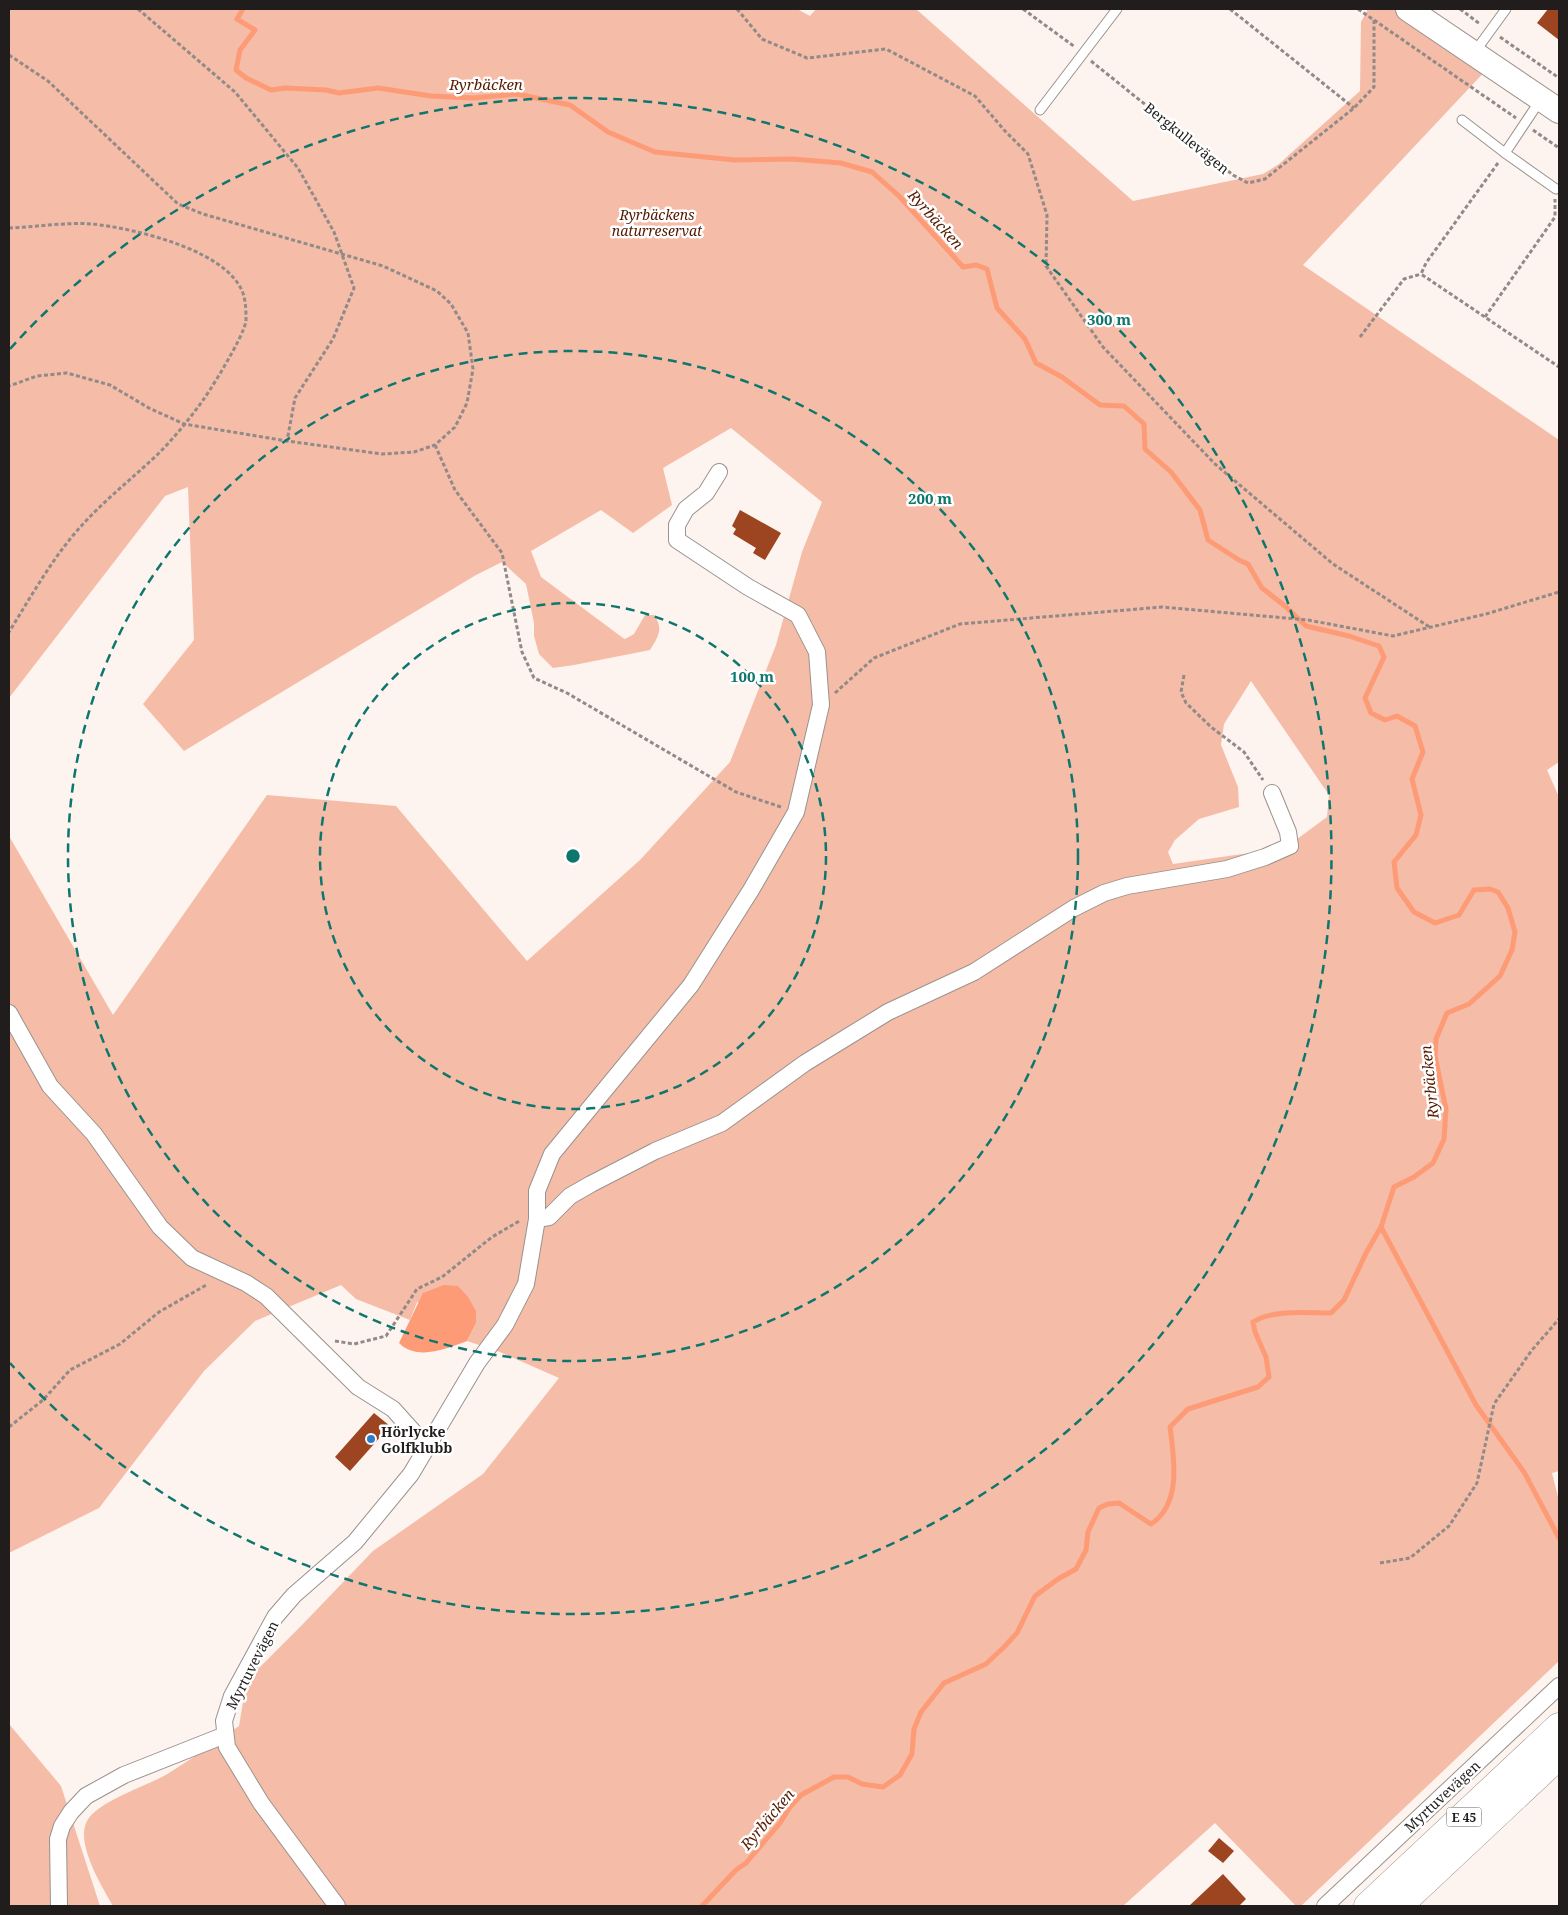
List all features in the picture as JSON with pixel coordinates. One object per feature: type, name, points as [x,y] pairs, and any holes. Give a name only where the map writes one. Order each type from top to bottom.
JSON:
[{"type":"highway","name":"E 45","points":[[1368,1906],[1559,1727]]},
{"type":"highway","name":"E 45","points":[[1398,1906],[1559,1755]]},
{"type":"street","points":[[1408,9],[1550,105]]},
{"type":"street","name":"Myrtuvevägen","points":[[337,1906],[261,1802],[227,1747],[224,1721],[232,1696],[275,1617],[294,1595],[355,1542],[411,1474],[478,1363],[505,1325],[526,1284],[537,1215],[538,1191],[552,1154],[691,985],[751,890],[796,812],[821,705],[817,652],[798,616],[748,587],[677,540],[678,526],[686,509],[706,493],[719,472]]},
{"type":"street","points":[[537,1215],[549,1217],[570,1196],[591,1184],[655,1151],[722,1123],[805,1063],[888,1012],[974,972],[1074,908],[1104,893],[1127,886],[1227,870],[1290,846],[1288,832],[1272,793]]},
{"type":"street","points":[[9,1013],[50,1086],[94,1134],[160,1227],[192,1258],[266,1296],[358,1387],[393,1409],[427,1447]]},
{"type":"street","name":"Myrtuvevägen","points":[[1325,1906],[1559,1686]]},
{"type":"street","points":[[59,1906],[58,1839],[62,1826],[71,1812],[86,1796],[124,1775],[225,1735]]},
{"type":"lane","points":[[1040,110],[1116,9]]},
{"type":"lane","points":[[1473,53],[1506,9]]},
{"type":"lane","points":[[1505,153],[1525,125],[1550,105]]},
{"type":"lane","points":[[1462,120],[1556,189]]},
{"type":"path","points":[[138,9],[235,92],[298,168],[334,232],[354,288],[333,339],[294,398],[287,441]]},
{"type":"path","points":[[737,9],[762,39],[807,58],[886,49],[975,96],[1028,154],[1046,214],[1046,266],[1103,347],[1215,464],[1332,564],[1431,628]]},
{"type":"path","name":"Bergkullevägen","points":[[1024,9],[1082,53],[1232,175],[1248,183],[1265,179],[1354,108],[1374,87],[1374,20]]},
{"type":"path","points":[[1230,9],[1354,108]]},
{"type":"path","points":[[1358,9],[1559,148]]},
{"type":"path","points":[[1460,9],[1559,78]]},
{"type":"path","points":[[9,55],[48,81],[178,204],[203,214],[383,266],[437,291],[451,304],[468,333],[473,369],[467,404],[455,427],[435,445],[414,452],[382,454],[184,424],[149,408],[110,385],[67,373],[37,376],[9,386]]},
{"type":"path","points":[[1360,337],[1404,279],[1421,274],[1426,263],[1505,153]]},
{"type":"path","points":[[1485,317],[1555,217],[1556,189]]},
{"type":"path","points":[[1555,217],[1559,218]]},
{"type":"path","points":[[9,228],[91,224],[131,230],[177,244],[209,258],[226,269],[240,287],[245,301],[246,322],[238,340],[200,406],[161,451],[84,524],[48,570],[9,632]]},
{"type":"path","points":[[1421,274],[1559,367]]},
{"type":"path","points":[[435,445],[455,490],[502,553],[522,652],[534,678],[567,693],[736,792],[796,812]]},
{"type":"path","points":[[821,705],[874,658],[960,624],[1162,606],[1308,620],[1393,636],[1431,628],[1559,592]]},
{"type":"path","points":[[1184,675],[1181,692],[1186,703],[1211,727],[1244,752],[1272,793]]},
{"type":"path","points":[[309,1338],[354,1344],[386,1336],[417,1289],[442,1277],[492,1236],[537,1215]]},
{"type":"path","points":[[9,1427],[43,1400],[70,1370],[120,1344],[159,1312],[226,1274]]},
{"type":"path","points":[[1380,1563],[1410,1558],[1449,1526],[1477,1483],[1494,1404],[1532,1350],[1559,1319]]},
{"type":"green space","name":"Ryrbäckens naturreservat","points":[[9,9],[797,9],[810,16],[816,9],[916,9],[1133,201],[1263,174],[1279,164],[1360,91],[1361,22],[1368,9],[1394,9],[1489,67],[1303,265],[1559,440],[1559,762],[1547,770],[1559,797],[1559,1471],[1552,1473],[1559,1501],[1559,1661],[1301,1906],[1296,1906],[1215,1823],[1123,1906],[113,1906],[91,1865],[84,1841],[84,1830],[87,1821],[93,1813],[113,1800],[169,1773],[239,1726],[244,1696],[256,1671],[373,1551],[483,1474],[559,1378],[500,1352],[467,1341],[476,1323],[417,1302],[410,1320],[356,1299],[341,1285],[255,1321],[204,1371],[99,1508],[9,1553],[9,836],[113,1015],[267,795],[396,806],[527,961],[640,860],[730,762],[776,645],[802,552],[822,502],[731,428],[663,468],[672,505],[633,533],[601,510],[531,551],[541,577],[623,638],[625,639],[634,634],[645,615],[654,615],[659,625],[659,633],[650,650],[553,668],[539,654],[534,636],[534,623],[526,584],[502,562],[476,575],[184,751],[143,704],[194,640],[188,487],[165,496],[9,698]],"holes":[[[1251,681],[1329,795],[1327,817],[1285,848],[1173,864],[1168,852],[1175,840],[1199,819],[1239,807],[1238,787],[1221,745],[1224,724]]]},
{"type":"green space","points":[[9,1724],[61,1786],[100,1906],[9,1906]]},
{"type":"shaded area","points":[[444,1285],[458,1286],[468,1297],[476,1311],[476,1323],[467,1341],[432,1352],[414,1351],[406,1348],[399,1343],[423,1293]]},
{"type":"building","points":[[1548,9],[1559,9],[1559,40],[1537,23]]},
{"type":"building","points":[[740,510],[781,533],[765,560],[753,553],[756,548],[733,534],[736,529],[732,526]]},
{"type":"building","points":[[374,1413],[390,1426],[350,1471],[335,1457]]},
{"type":"building","points":[[1219,1838],[1234,1851],[1223,1863],[1208,1851]]},
{"type":"building","points":[[1223,1874],[1246,1899],[1239,1906],[1189,1906]]},
{"type":"waterway","name":"Ryrbäcken","points":[[243,9],[237,19],[255,30],[240,50],[236,70],[246,78],[271,90],[285,88],[326,90],[339,93],[378,88],[431,96],[473,98],[517,94],[570,105],[608,132],[655,152],[735,160],[792,159],[841,163],[872,172],[899,196],[963,267],[976,265],[987,269],[997,308],[1025,339],[1036,363],[1062,377],[1100,405],[1124,406],[1144,424],[1145,449],[1171,472],[1200,510],[1208,540],[1248,564],[1262,588],[1306,626],[1349,636],[1379,646],[1384,657],[1365,698],[1371,713],[1385,720],[1397,716],[1415,726],[1423,752],[1412,779],[1421,815],[1416,835],[1394,862],[1397,888],[1414,912],[1435,923],[1459,915],[1474,890],[1490,889],[1498,892],[1508,908],[1515,932],[1512,950],[1500,976],[1469,1004],[1447,1013],[1436,1039],[1435,1056],[1446,1109],[1444,1139],[1433,1163],[1414,1177],[1394,1187],[1381,1227],[1366,1253],[1344,1300],[1331,1313],[1280,1313],[1253,1322],[1255,1332],[1266,1357],[1269,1377],[1258,1387],[1188,1409],[1170,1427],[1174,1480],[1168,1505],[1161,1515],[1151,1524],[1119,1503],[1108,1504],[1099,1508],[1088,1532],[1086,1550],[1076,1569],[1058,1579],[1035,1596],[1017,1633],[986,1664],[944,1683],[921,1712],[914,1729],[912,1754],[900,1775],[883,1787],[862,1784],[848,1777],[834,1777],[801,1795],[746,1863],[736,1870],[702,1906]]},
{"type":"waterway","points":[[1381,1227],[1476,1405],[1524,1472],[1559,1538]]},
{"type":"place","name":"Hörlycke Golfklubb","points":[[371,1439]]}]
